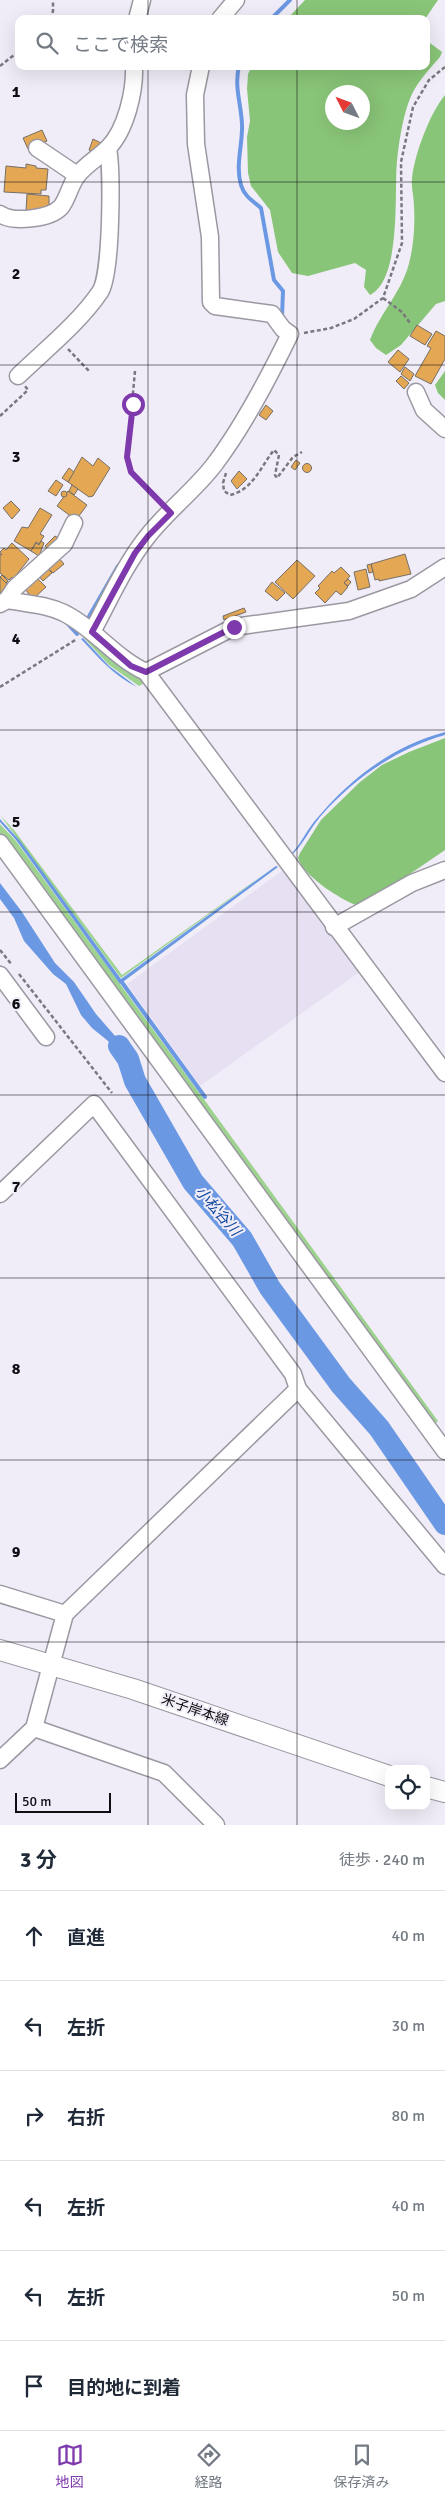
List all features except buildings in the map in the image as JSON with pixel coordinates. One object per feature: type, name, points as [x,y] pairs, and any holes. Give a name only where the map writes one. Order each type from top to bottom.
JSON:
[{"type":"main road","name":"米子岸本線","points":[[0,1650],[133,1689],[385,1775]]},
{"type":"main road","points":[[430,1788],[445,1792]]},
{"type":"street","points":[[138,15],[142,0]]},
{"type":"street","points":[[223,15],[236,0]]},
{"type":"street","points":[[0,214],[16,220],[40,216],[56,210],[63,203],[77,175],[108,148],[117,136],[124,119],[133,83],[134,70]]},
{"type":"street","points":[[90,631],[135,553],[148,536],[214,464],[259,396],[290,334],[283,329],[272,314],[215,306],[211,302],[210,237],[196,144],[195,95],[200,70]]},
{"type":"street","points":[[37,148],[77,175]]},
{"type":"street","points":[[18,376],[102,290],[106,276],[110,218],[111,164],[108,148]]},
{"type":"street","points":[[416,392],[424,410],[445,429]]},
{"type":"street","points":[[4,602],[15,588],[64,544],[74,524]]},
{"type":"street","points":[[146,672],[234,627],[350,611],[411,589],[445,567]]},
{"type":"street","points":[[4,602],[42,605],[65,614],[90,631],[131,666],[146,672],[334,927],[445,1073]]},
{"type":"street","points":[[0,842],[440,1433],[445,1451]]},
{"type":"street","points":[[334,927],[412,883],[445,870]]},
{"type":"street","points":[[0,975],[46,1038]]},
{"type":"street","points":[[0,1194],[94,1104],[293,1374],[298,1389],[445,1566]]},
{"type":"street","points":[[0,1760],[34,1728],[65,1614],[298,1389]]},
{"type":"street","points":[[0,1594],[65,1614]]},
{"type":"street","points":[[34,1728],[164,1772],[216,1825]]},
{"type":"path","points":[[52,15],[53,0]]},
{"type":"path","points":[[0,66],[15,54]]},
{"type":"path","points":[[290,334],[331,328],[354,319],[383,298],[402,243],[401,162],[413,107],[429,80],[445,66]]},
{"type":"path","points":[[383,298],[402,312],[410,323]]},
{"type":"path","points":[[56,339],[75,354],[89,371]]},
{"type":"path","points":[[135,370],[127,457],[131,472],[171,513]]},
{"type":"path","points":[[0,416],[28,390],[18,376]]},
{"type":"path","points":[[229,465],[223,483],[224,491],[230,495],[238,493],[258,476],[274,450],[279,455],[275,475],[277,478],[293,457],[302,452]]},
{"type":"path","points":[[0,687],[90,631]]},
{"type":"path","points":[[0,950],[112,1093]]},
{"type":"shaded area","points":[[283,870],[361,971],[200,1086],[127,984]]},
{"type":"green space","points":[[305,0],[438,0],[428,15],[291,15]]},
{"type":"green space","points":[[430,43],[442,52],[440,57],[430,69]]},
{"type":"green space","points":[[250,70],[429,70],[414,91],[404,118],[397,161],[396,212],[392,253],[387,272],[380,286],[370,295],[364,287],[366,270],[355,263],[308,276],[292,273],[278,252],[270,210],[251,186],[248,173],[247,137],[250,121],[247,89]]},
{"type":"green space","points":[[445,95],[445,301],[436,304],[401,345],[386,355],[376,348],[370,340],[403,281],[407,270],[414,232],[413,169],[428,123]]},
{"type":"green space","points":[[445,371],[445,400],[438,393],[435,385]]},
{"type":"green space","points":[[86,635],[146,682],[139,686],[109,665],[83,637]]},
{"type":"green space","points":[[445,738],[445,850],[372,900],[356,905],[340,898],[314,879],[301,865],[298,858],[321,820],[360,782],[382,765]]},
{"type":"green space","points":[[0,815],[14,830],[122,975],[281,862],[121,978]]},
{"type":"green space","points":[[0,824],[16,841],[438,1421],[434,1425],[0,840]]},
{"type":"water","points":[[83,638],[109,666],[137,687],[121,678],[107,666],[81,639]]},
{"type":"water","points":[[445,732],[445,735],[409,748],[361,778],[320,817],[299,848],[289,856],[315,821],[346,788],[360,776],[376,764],[409,745]]},
{"type":"water","points":[[0,819],[21,842],[121,979],[276,866],[278,867],[120,984],[16,840],[0,822]]},
{"type":"water","points":[[0,883],[22,912],[55,963],[74,982],[96,1014],[129,1052],[135,1064],[137,1077],[123,1065],[120,1055],[108,1041],[92,1028],[81,1015],[66,984],[53,974],[24,941],[14,918],[0,899]]},
{"type":"waterway","points":[[275,15],[290,0]]},
{"type":"waterway","points":[[238,70],[237,88],[242,124],[239,177],[244,192],[261,208],[274,280],[283,291],[282,317]]},
{"type":"waterway","points":[[87,620],[118,566]]},
{"type":"waterway","points":[[67,623],[77,634]]},
{"type":"waterway","points":[[121,981],[205,1097]]},
{"type":"waterway","name":"小松谷川","points":[[119,1046],[128,1059],[135,1081],[193,1182],[242,1239],[270,1288],[341,1385],[379,1428],[445,1524]]},
{"type":"route","points":[[133,404],[127,457],[131,472],[171,513],[148,536],[135,553],[92,632],[131,666],[146,672],[234,627]]}]
